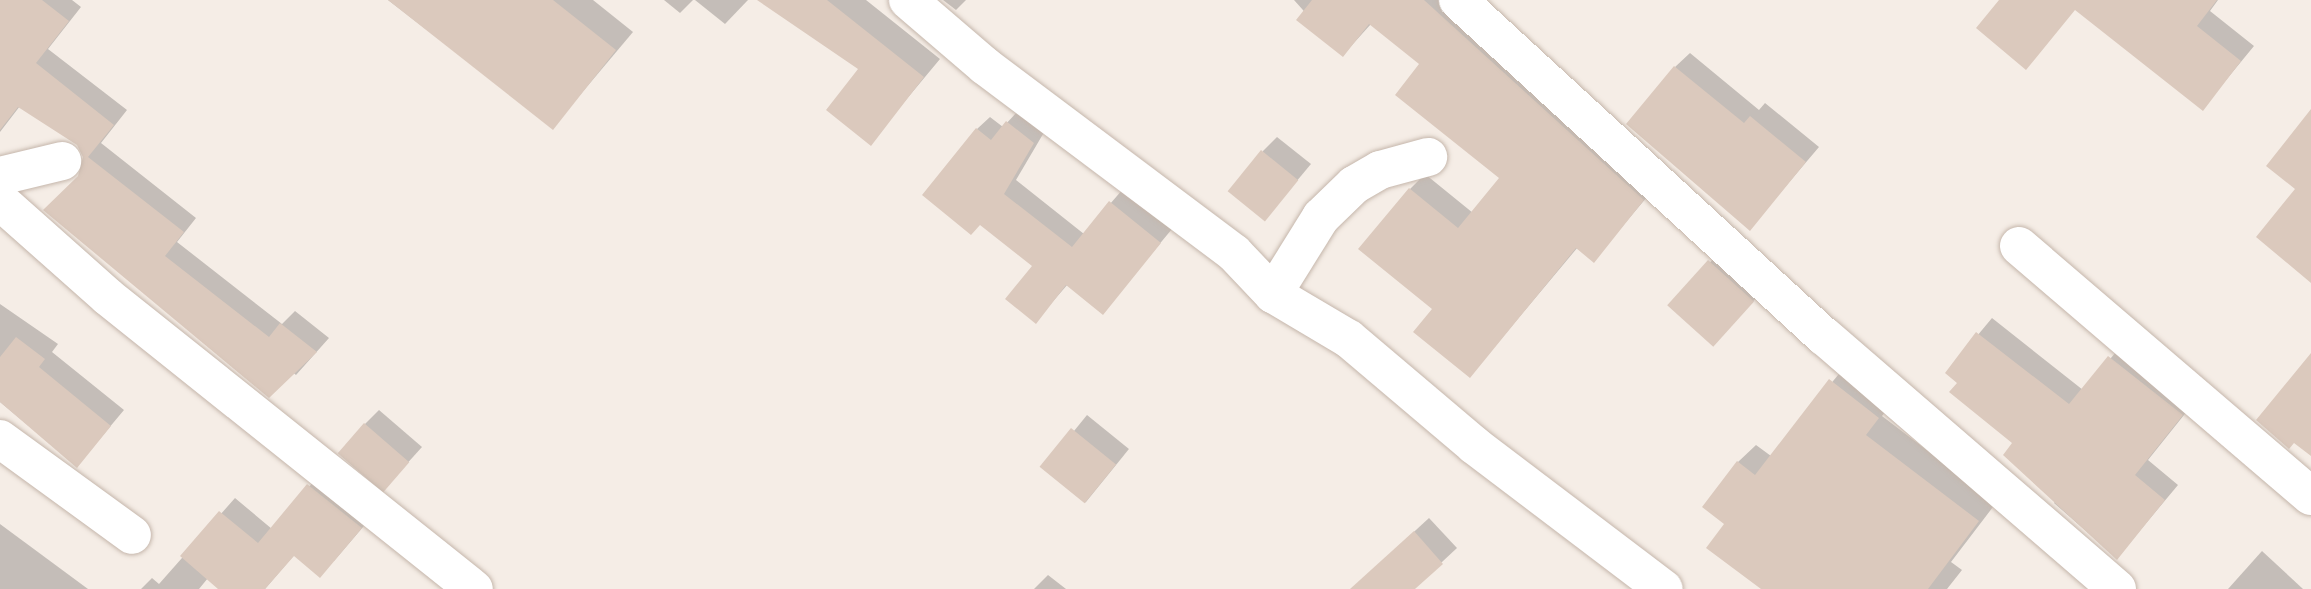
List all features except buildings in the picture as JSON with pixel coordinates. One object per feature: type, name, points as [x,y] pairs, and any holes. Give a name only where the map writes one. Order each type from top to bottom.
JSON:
[{"type":"street","points":[[908,0],[985,66],[1234,253],[1273,294],[1349,339],[1474,445],[1664,589]]},
{"type":"street","points":[[1458,0],[1824,336],[2117,589]]},
{"type":"street","points":[[1273,294],[1321,217],[1354,186],[1380,170],[1428,157]]},
{"type":"street","points":[[0,176],[62,161]]},
{"type":"street","points":[[0,201],[108,297],[474,589]]},
{"type":"street","points":[[2019,246],[2311,496]]},
{"type":"street","points":[[0,439],[132,535]]}]
